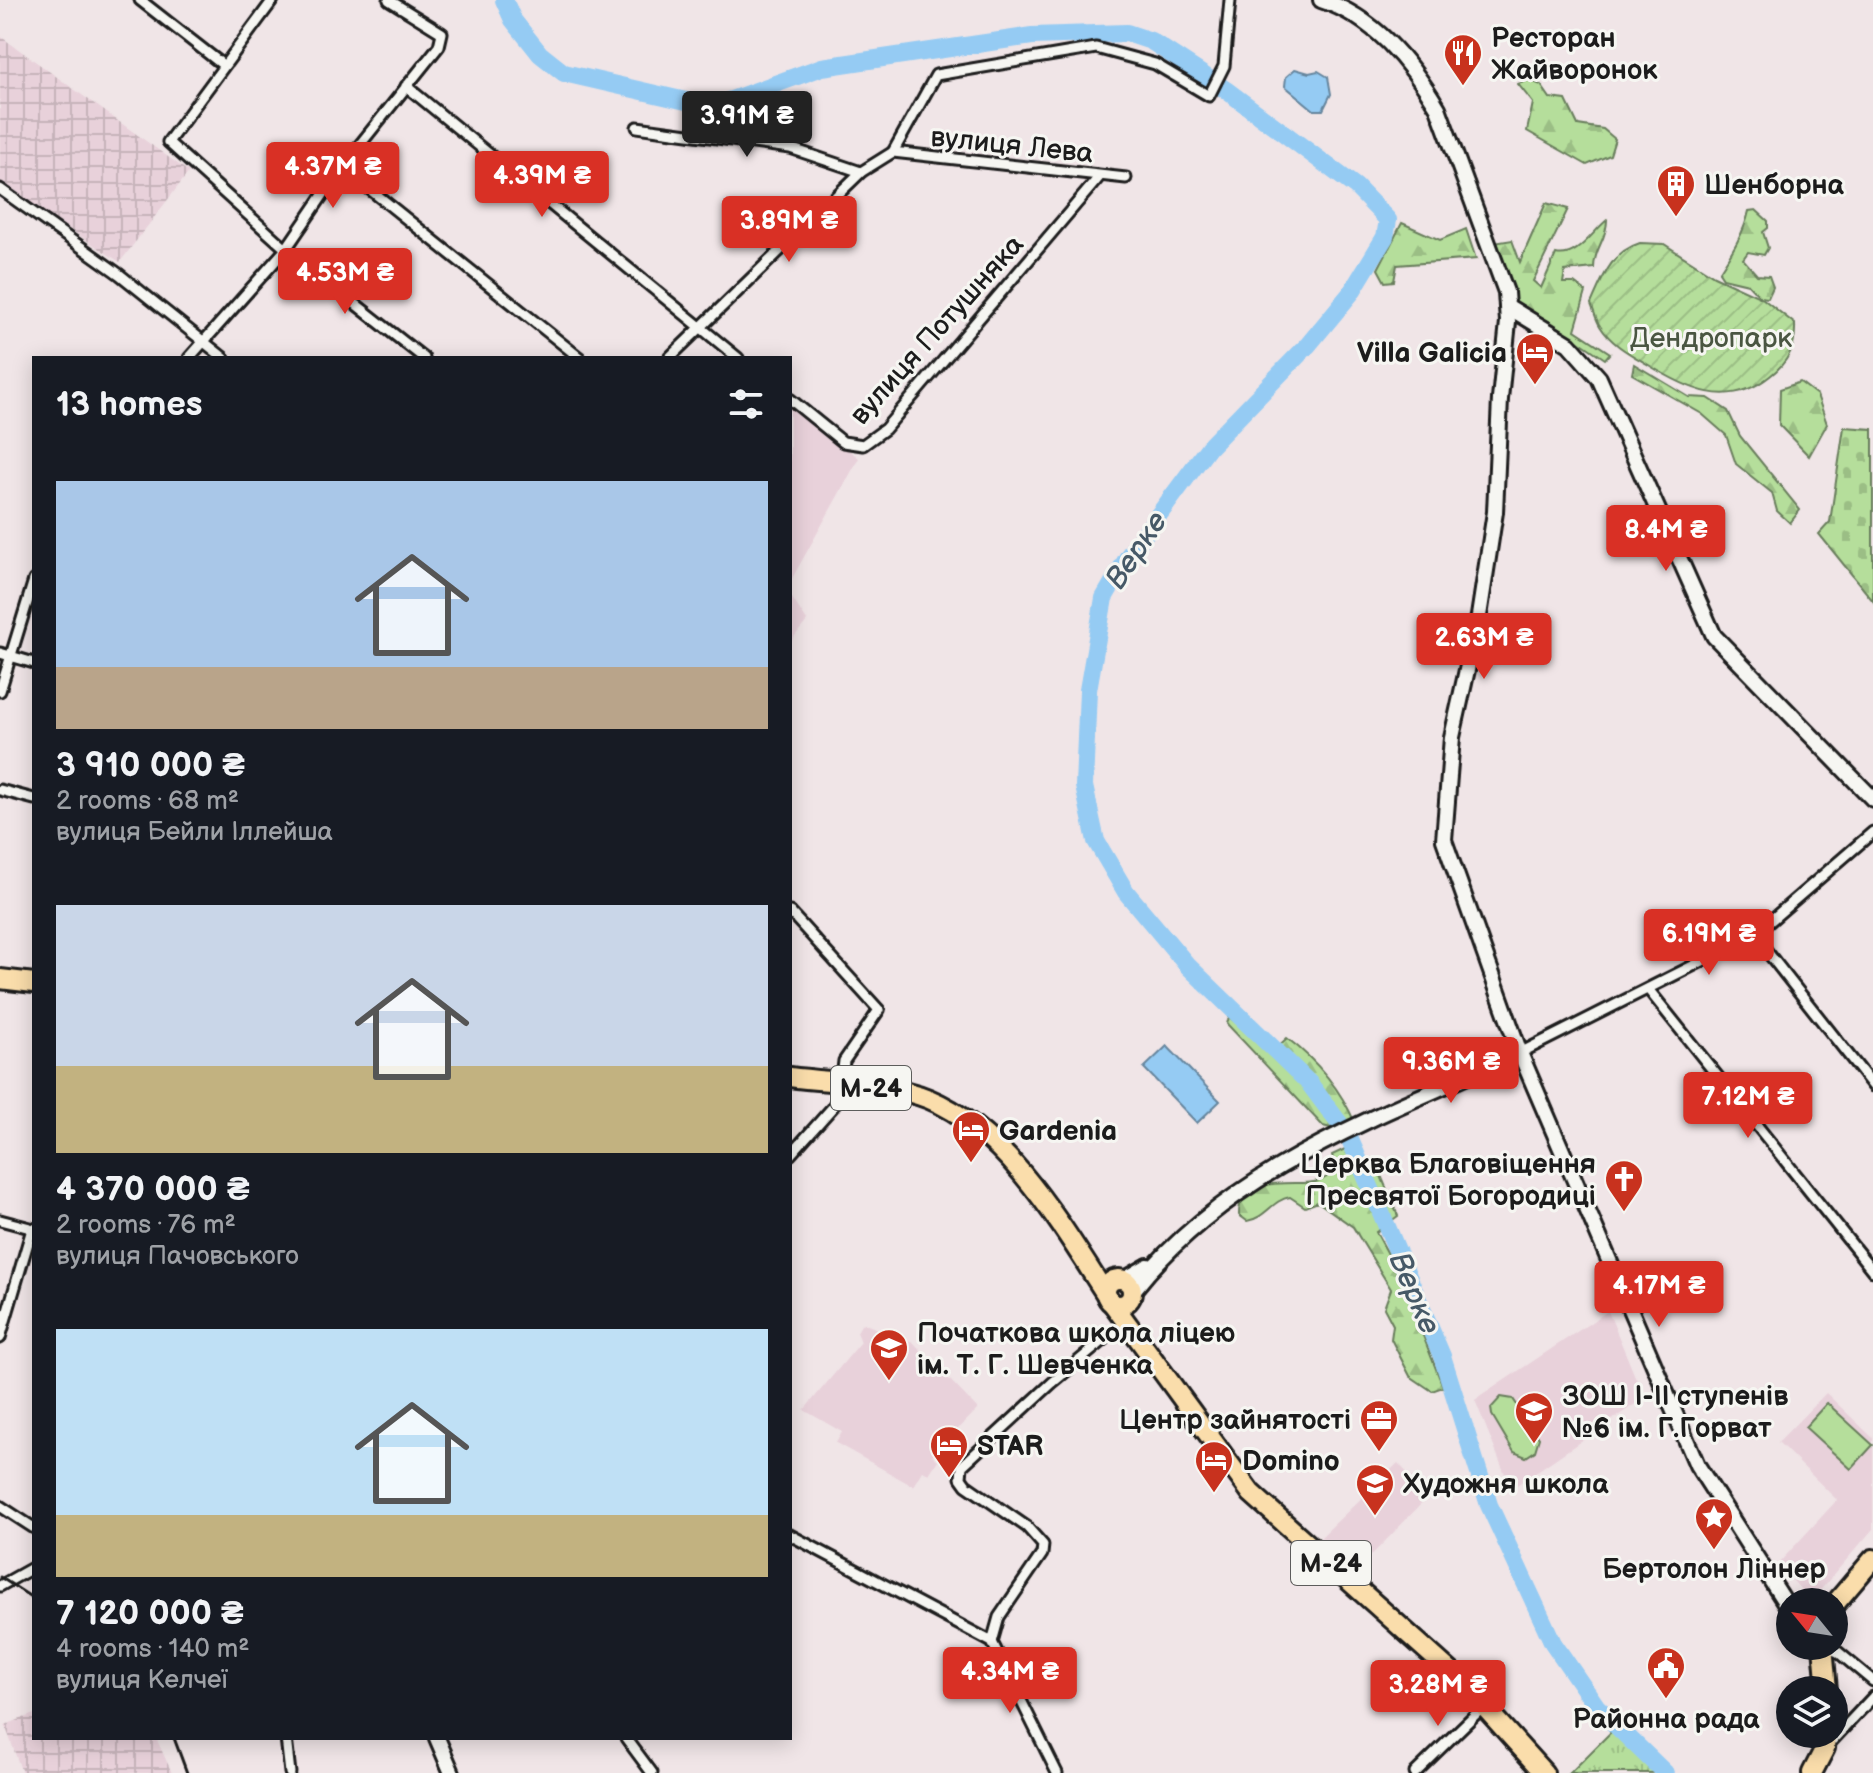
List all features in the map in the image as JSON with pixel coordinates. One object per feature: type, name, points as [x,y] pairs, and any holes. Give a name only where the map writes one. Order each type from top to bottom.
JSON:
[{"type":"highway","points":[[0,979],[32,983]]},
{"type":"highway","name":"М-24","points":[[792,1077],[927,1098],[967,1121],[1010,1160],[1251,1493],[1375,1600],[1484,1706],[1544,1773]]},
{"type":"highway","points":[[1091,1271],[1126,1287]]},
{"type":"highway","points":[[1108,1298],[1107,1287],[1126,1287]]},
{"type":"highway","points":[[1126,1287],[1130,1326]]},
{"type":"highway","points":[[1848,1588],[1873,1559]]},
{"type":"highway","points":[[1812,1773],[1822,1748]]},
{"type":"street","points":[[140,0],[223,65]]},
{"type":"street","points":[[273,0],[168,142],[286,249],[421,356]]},
{"type":"street","points":[[190,356],[286,249],[342,167],[443,39],[442,33],[389,0]]},
{"type":"street","name":"вулиця Лева","points":[[671,356],[861,172],[893,152],[936,75],[1096,48],[1155,64],[1209,96],[1224,66],[1230,0]]},
{"type":"street","points":[[1321,0],[1346,8],[1386,40],[1423,82],[1438,108],[1506,292],[1495,512],[1479,616],[1452,737],[1444,840],[1520,1053],[1697,1465],[1776,1588]]},
{"type":"street","points":[[406,86],[736,356]]},
{"type":"street","points":[[637,127],[790,148],[861,172]]},
{"type":"street","name":"вулиця Лева","points":[[893,152],[1126,178]]},
{"type":"street","points":[[342,167],[578,356]]},
{"type":"street","name":"вулиця Потушняка","points":[[792,401],[843,442],[854,446],[885,429],[1100,176]]},
{"type":"street","points":[[0,189],[119,274],[222,356]]},
{"type":"street","points":[[1507,306],[1569,344],[1599,378],[1714,636],[1873,799]]},
{"type":"street","points":[[0,691],[5,655],[32,585]]},
{"type":"street","points":[[5,655],[32,662]]},
{"type":"street","points":[[0,790],[32,798]]},
{"type":"street","points":[[1126,1287],[1223,1202],[1270,1169],[1520,1053],[1754,935],[1873,832]]},
{"type":"street","points":[[792,914],[879,1010],[844,1061],[842,1084],[832,1108],[792,1153]]},
{"type":"street","points":[[1754,935],[1873,1086]]},
{"type":"street","points":[[1648,989],[1873,1271]]},
{"type":"street","points":[[0,1220],[32,1229]]},
{"type":"street","points":[[0,1338],[32,1232]]},
{"type":"street","points":[[992,1642],[999,1617],[1042,1554],[1043,1545],[1027,1527],[966,1485],[961,1478],[962,1466],[988,1439],[1130,1326]]},
{"type":"street","points":[[0,1506],[32,1527]]},
{"type":"street","points":[[792,1536],[992,1642],[1057,1773]]},
{"type":"street","points":[[0,1586],[32,1568]]},
{"type":"street","points":[[1848,1660],[1873,1681]]},
{"type":"street","points":[[1848,1727],[1873,1697]]},
{"type":"street","points":[[1415,1773],[1484,1706]]},
{"type":"street","points":[[286,1740],[290,1773]]},
{"type":"street","points":[[438,1740],[452,1773]]},
{"type":"street","points":[[627,1740],[652,1773]]},
{"type":"shaded area","points":[[0,36],[189,172],[120,262],[0,184]]},
{"type":"shaded area","points":[[792,406],[859,458],[792,578]]},
{"type":"shaded area","points":[[792,598],[807,621],[792,640]]},
{"type":"shaded area","name":"ЗОШ І-ІІ ступенів №6 ім. Г.Горват","points":[[1608,1311],[1644,1398],[1511,1489],[1475,1400]]},
{"type":"shaded area","name":"Початкова школа ліцею ім. Т. Г. Шевченка","points":[[862,1323],[913,1342],[978,1409],[932,1455],[938,1460],[929,1474],[922,1471],[913,1486],[836,1443],[842,1432],[804,1410],[861,1342],[857,1332]]},
{"type":"shaded area","points":[[1826,1393],[1873,1438],[1873,1529],[1822,1588],[1799,1588],[1778,1564],[1837,1500],[1778,1442]]},
{"type":"shaded area","name":"Художня школа","points":[[1398,1463],[1429,1496],[1358,1569],[1320,1538]]},
{"type":"shaded area","points":[[32,1715],[32,1740],[157,1740],[172,1773],[22,1773],[5,1725]]},
{"type":"green space","points":[[1529,80],[1541,85],[1550,98],[1566,100],[1578,125],[1603,129],[1615,139],[1610,155],[1587,165],[1527,131],[1533,103],[1518,84]]},
{"type":"green space","points":[[1546,203],[1568,209],[1533,281],[1541,288],[1556,254],[1577,249],[1607,220],[1594,268],[1565,271],[1563,283],[1574,283],[1586,292],[1575,330],[1610,353],[1605,359],[1551,322],[1516,305],[1511,298],[1494,243],[1512,240],[1520,262]]},
{"type":"green space","points":[[1756,210],[1768,221],[1768,228],[1763,232],[1768,248],[1764,255],[1748,252],[1743,259],[1757,275],[1769,276],[1773,287],[1768,298],[1760,297],[1748,284],[1723,278],[1719,272],[1741,235],[1749,211]]},
{"type":"green space","points":[[1402,223],[1440,240],[1466,229],[1476,259],[1397,265],[1394,281],[1385,282],[1378,269]]},
{"type":"green space","name":"Дендропарк","points":[[1640,243],[1664,244],[1714,276],[1762,298],[1795,324],[1792,347],[1782,365],[1754,386],[1723,394],[1692,388],[1677,381],[1615,343],[1600,326],[1591,304],[1615,259]]},
{"type":"green space","points":[[1634,364],[1689,397],[1708,398],[1728,411],[1740,436],[1800,510],[1790,523],[1777,511],[1772,493],[1736,464],[1726,435],[1702,414],[1632,374]]},
{"type":"green space","points":[[1800,382],[1817,395],[1827,424],[1809,456],[1779,425],[1780,389]]},
{"type":"green space","points":[[1844,427],[1873,429],[1873,601],[1819,534],[1830,522]]},
{"type":"green space","points":[[1229,1017],[1272,1052],[1287,1038],[1298,1047],[1335,1087],[1355,1123],[1338,1130],[1323,1126],[1227,1024]]},
{"type":"green space","points":[[1345,1149],[1356,1158],[1374,1159],[1398,1216],[1376,1232],[1399,1274],[1443,1387],[1432,1391],[1410,1376],[1391,1339],[1393,1325],[1384,1308],[1391,1289],[1353,1227],[1318,1202],[1305,1207],[1290,1197],[1254,1219],[1247,1221],[1239,1215],[1241,1201],[1248,1192],[1271,1184],[1321,1180],[1336,1170],[1332,1155]]},
{"type":"green space","points":[[1501,1397],[1513,1399],[1539,1438],[1535,1451],[1526,1457],[1514,1452],[1492,1415],[1491,1408]]},
{"type":"green space","points":[[1827,1403],[1873,1445],[1851,1469],[1805,1427]]},
{"type":"green space","points":[[1613,1730],[1618,1736],[1659,1773],[1570,1773]]},
{"type":"water","points":[[1295,69],[1309,73],[1318,71],[1328,77],[1331,94],[1323,110],[1314,110],[1285,86],[1286,77]]},
{"type":"water","points":[[1167,1046],[1220,1101],[1197,1123],[1144,1068]]},
{"type":"waterway","name":"Верке","points":[[504,0],[513,20],[540,54],[564,73],[699,104],[726,102],[822,67],[1032,36],[1127,33],[1151,41],[1226,90],[1356,187],[1388,220],[1385,237],[1351,293],[1308,345],[1209,447],[1129,555],[1104,598],[1088,690],[1084,786],[1096,841],[1126,892],[1187,965],[1309,1083],[1348,1135],[1442,1356],[1489,1505],[1553,1643],[1597,1707],[1665,1773]]},
{"type":"railway","points":[[0,1577],[32,1598]]},
{"type":"railway","points":[[175,1740],[187,1773]]},
{"type":"place","name":"Ресторан Жайворонок","points":[[1463,87]]},
{"type":"place","name":"Шенборна","points":[[1676,218]]},
{"type":"place","name":"Villa Galicia","points":[[1535,386]]},
{"type":"place","name":"Gardenia","points":[[971,1164]]},
{"type":"place","name":"Церква Благовіщення Пресвятої Богородиці","points":[[1624,1213]]},
{"type":"place","name":"Початкова школа ліцею ім. Т. Г. Шевченка","points":[[889,1382]]},
{"type":"place","name":"ЗОШ І-ІІ ступенів №6 ім. Г.Горват","points":[[1534,1445]]},
{"type":"place","name":"Центр зайнятості","points":[[1379,1453]]},
{"type":"place","name":"STAR","points":[[949,1479]]},
{"type":"place","name":"Domino","points":[[1214,1494]]},
{"type":"place","name":"Художня школа","points":[[1375,1517]]},
{"type":"place","name":"Бертолон Ліннер","points":[[1714,1551]]},
{"type":"place","name":"Районна рада","points":[[1666,1700]]}]
